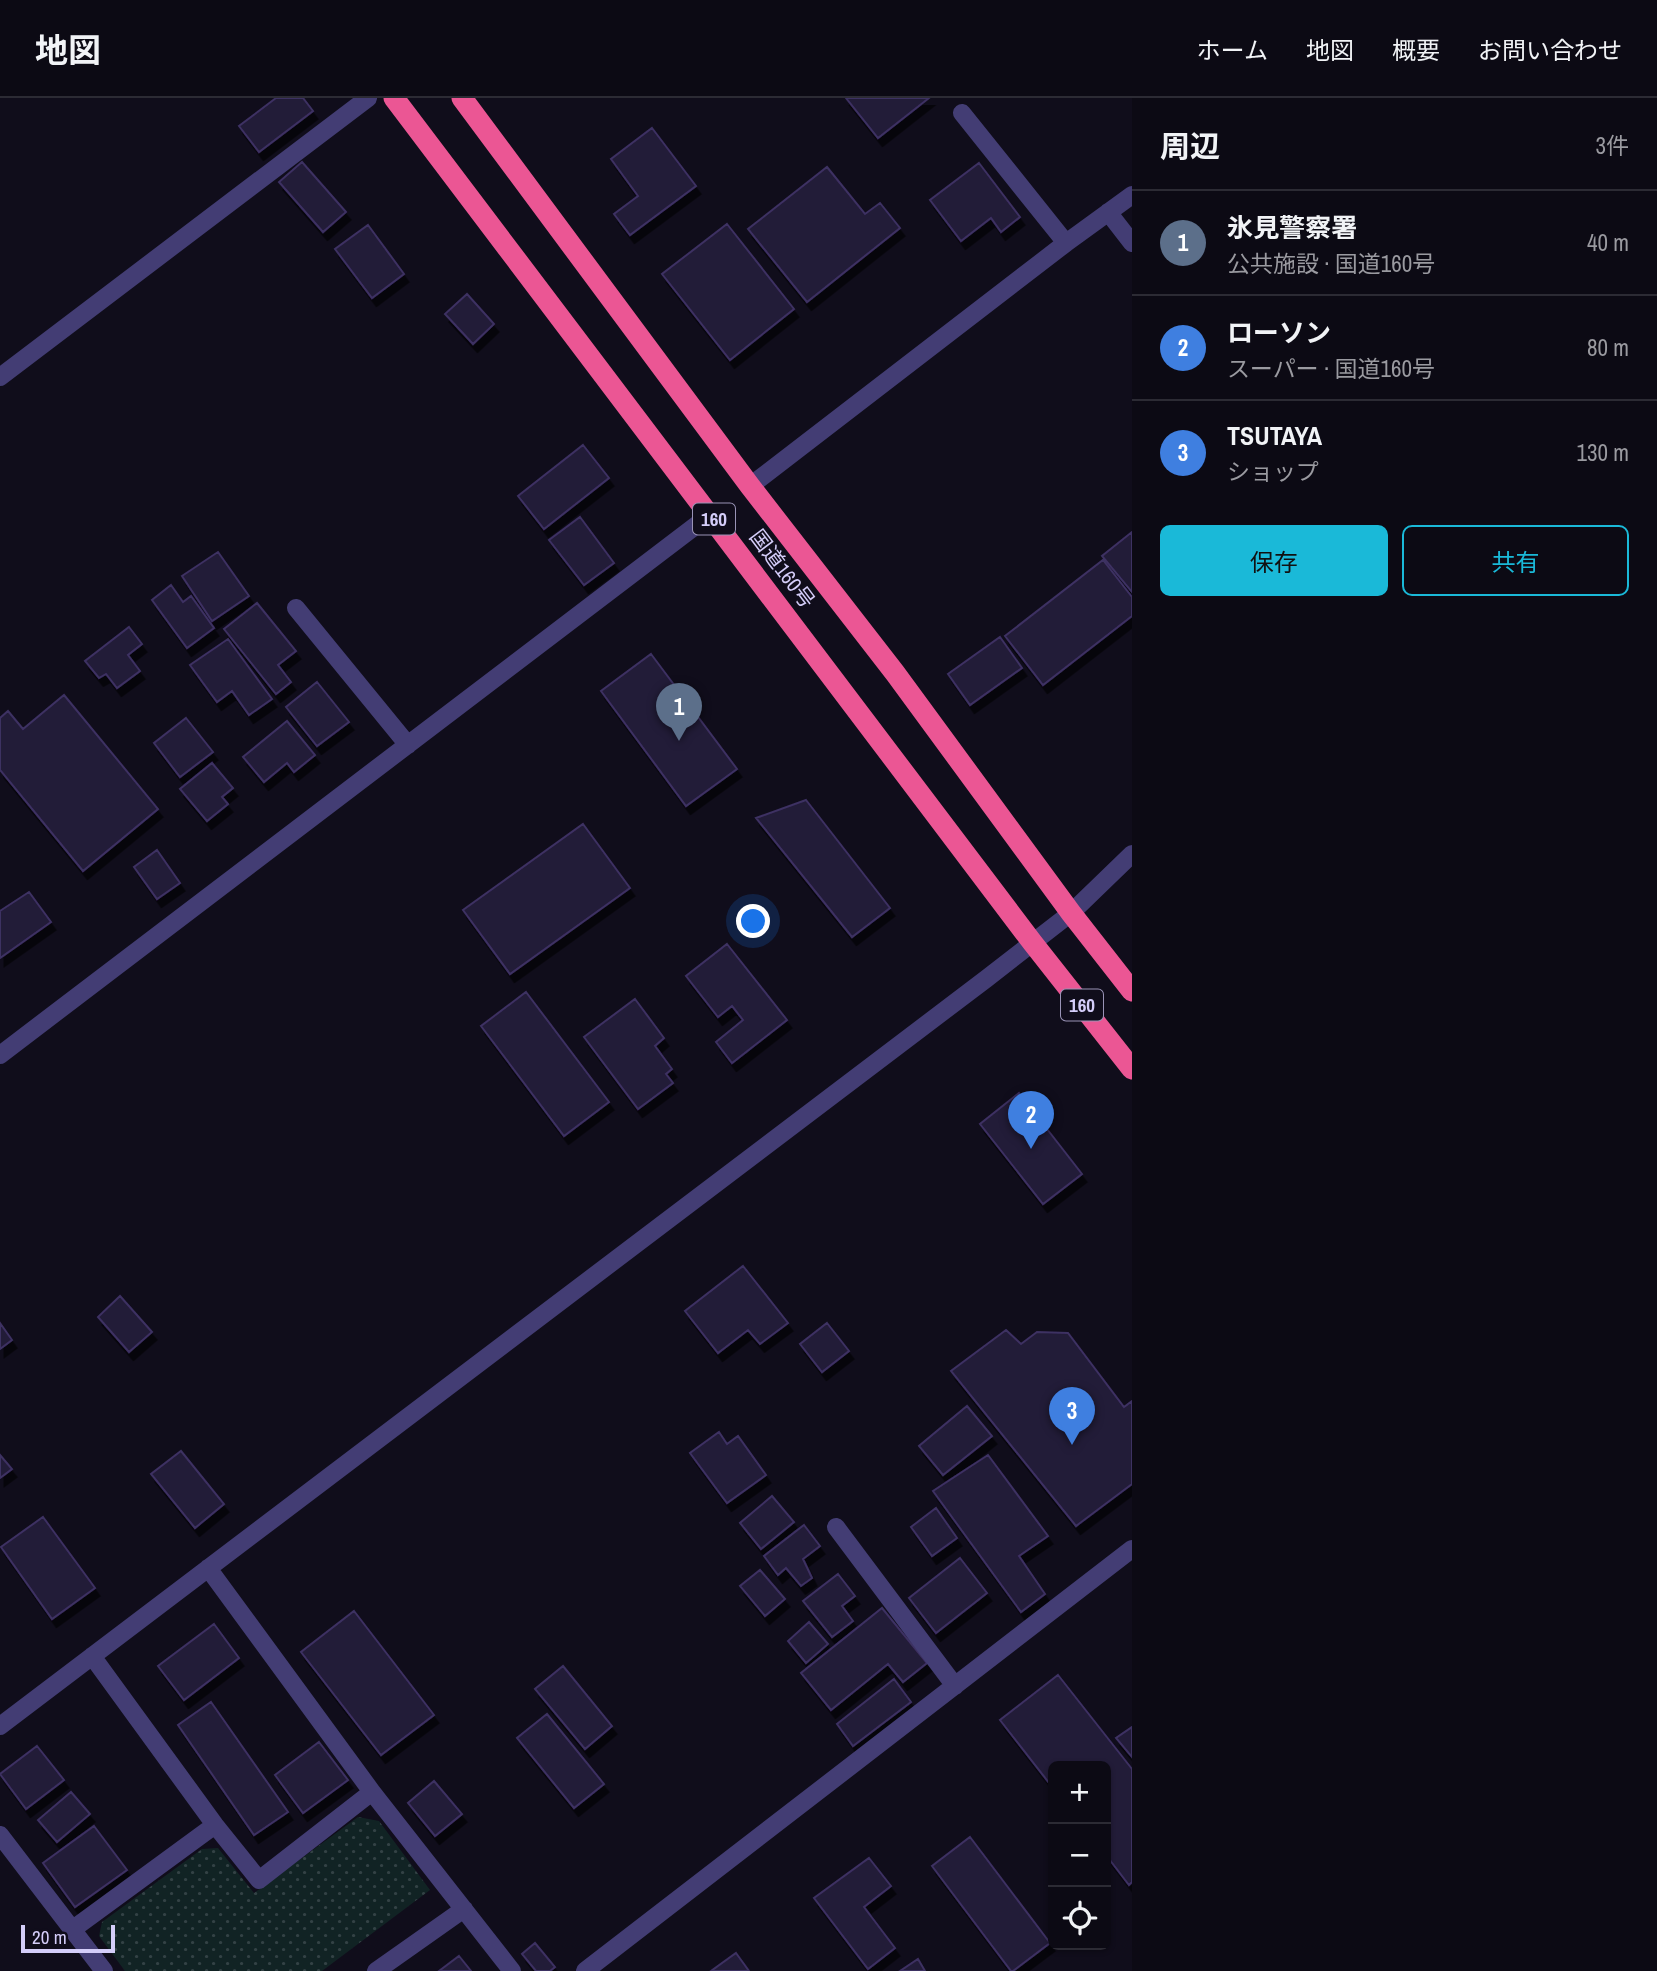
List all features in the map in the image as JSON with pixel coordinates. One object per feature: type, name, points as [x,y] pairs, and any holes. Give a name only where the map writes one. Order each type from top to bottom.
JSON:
[{"type":"highway","name":"国道160号","points":[[394,98],[1032,942],[1132,1069]]},
{"type":"highway","name":"国道160号","points":[[462,98],[1132,991]]},
{"type":"street","points":[[0,377],[368,98]]},
{"type":"street","points":[[962,113],[1066,243]]},
{"type":"street","points":[[750,485],[1132,195]]},
{"type":"street","points":[[1108,212],[1132,243]]},
{"type":"street","points":[[0,1055],[711,514]]},
{"type":"street","points":[[296,608],[408,745]]},
{"type":"street","points":[[0,1726],[986,979],[1071,912],[1132,854]]},
{"type":"street","points":[[836,1527],[955,1686]]},
{"type":"street","points":[[584,1971],[1132,1549]]},
{"type":"street","points":[[208,1568],[372,1792],[512,1971]]},
{"type":"street","points":[[92,1656],[215,1825],[259,1880],[372,1792]]},
{"type":"street","points":[[73,1929],[215,1825]]},
{"type":"street","points":[[0,1835],[104,1971]]},
{"type":"street","points":[[376,1971],[464,1909]]},
{"type":"shaded area","points":[[358,1817],[379,1821],[430,1890],[322,1971],[125,1971],[99,1936],[102,1922],[202,1849],[218,1848],[254,1893]]},
{"type":"building","points":[[276,98],[303,98],[313,111],[259,152],[239,126]]},
{"type":"building","points":[[846,98],[929,98],[878,138]]},
{"type":"building","points":[[652,128],[696,186],[630,235],[614,214],[638,196],[611,159]]},
{"type":"building","points":[[302,162],[346,212],[323,232],[279,182]]},
{"type":"building","points":[[979,163],[1020,217],[1001,232],[991,218],[961,241],[930,200]]},
{"type":"building","points":[[827,167],[865,214],[880,203],[900,228],[807,302],[748,229]]},
{"type":"building","points":[[727,224],[794,309],[730,360],[662,274]]},
{"type":"building","points":[[368,225],[404,274],[372,298],[335,249]]},
{"type":"building","points":[[467,294],[494,324],[473,344],[445,314]]},
{"type":"building","points":[[583,445],[609,478],[544,529],[518,496]]},
{"type":"building","points":[[580,517],[614,563],[584,585],[549,540]]},
{"type":"building","points":[[1132,532],[1132,592],[1102,556]]},
{"type":"building","points":[[218,552],[249,596],[212,621],[182,576]]},
{"type":"building","points":[[1103,560],[1132,597],[1132,616],[1043,685],[1005,636]]},
{"type":"building","points":[[171,585],[183,602],[191,596],[214,628],[187,648],[152,600]]},
{"type":"building","points":[[257,603],[296,651],[278,665],[291,682],[276,694],[224,629]]},
{"type":"building","points":[[129,627],[142,644],[128,655],[140,671],[117,688],[106,674],[99,678],[85,661]]},
{"type":"building","points":[[1000,637],[1022,668],[970,705],[948,674]]},
{"type":"building","points":[[228,639],[272,699],[249,715],[232,691],[217,702],[190,665]]},
{"type":"building","points":[[651,654],[737,769],[686,806],[601,691]]},
{"type":"building","points":[[317,682],[349,722],[317,746],[286,707]]},
{"type":"building","points":[[64,695],[158,809],[83,871],[0,770],[0,718],[8,711],[23,729]]},
{"type":"building","points":[[186,718],[213,752],[180,777],[154,743]]},
{"type":"building","points":[[287,721],[315,755],[294,772],[287,763],[264,782],[243,757]]},
{"type":"building","points":[[212,763],[233,788],[222,797],[228,804],[207,821],[180,789]]},
{"type":"building","points":[[806,800],[890,908],[852,937],[756,818]]},
{"type":"building","points":[[583,824],[630,888],[510,974],[463,910]]},
{"type":"building","points":[[157,850],[180,883],[157,899],[134,867]]},
{"type":"building","points":[[29,892],[51,922],[0,958],[0,911]]},
{"type":"building","points":[[727,944],[787,1020],[732,1063],[716,1042],[743,1020],[732,1006],[718,1017],[686,976]]},
{"type":"building","points":[[526,992],[609,1102],[564,1136],[481,1026]]},
{"type":"building","points":[[635,999],[664,1038],[655,1046],[672,1069],[666,1074],[673,1083],[638,1109],[584,1037]]},
{"type":"building","points":[[1019,1093],[1082,1174],[1043,1204],[980,1124]]},
{"type":"building","points":[[743,1266],[788,1323],[760,1344],[748,1330],[718,1353],[685,1311]]},
{"type":"building","points":[[120,1296],[152,1332],[129,1352],[98,1317]]},
{"type":"building","points":[[0,1323],[12,1340],[0,1349]]},
{"type":"building","points":[[827,1323],[849,1351],[822,1372],[800,1344]]},
{"type":"building","points":[[1006,1330],[1021,1344],[1037,1332],[1068,1333],[1124,1407],[1132,1401],[1132,1484],[1076,1526],[951,1371]]},
{"type":"building","points":[[967,1406],[992,1436],[943,1475],[919,1446]]},
{"type":"building","points":[[719,1432],[727,1444],[738,1436],[766,1475],[727,1503],[690,1453]]},
{"type":"building","points":[[181,1451],[224,1504],[195,1528],[151,1474]]},
{"type":"building","points":[[0,1455],[12,1469],[0,1478]]},
{"type":"building","points":[[988,1455],[1048,1536],[1019,1556],[1045,1594],[1021,1612],[933,1491]]},
{"type":"building","points":[[772,1496],[794,1522],[761,1549],[740,1523]]},
{"type":"building","points":[[936,1508],[957,1538],[932,1556],[911,1527]]},
{"type":"building","points":[[43,1517],[95,1588],[52,1619],[1,1547]]},
{"type":"building","points":[[804,1525],[820,1546],[803,1559],[812,1578],[801,1586],[786,1568],[778,1575],[764,1556]]},
{"type":"building","points":[[960,1558],[987,1593],[936,1633],[909,1598]]},
{"type":"building","points":[[760,1570],[785,1599],[765,1616],[740,1586]]},
{"type":"building","points":[[838,1574],[855,1596],[842,1606],[853,1621],[832,1637],[803,1601]]},
{"type":"building","points":[[882,1608],[927,1663],[903,1682],[888,1664],[831,1710],[801,1673]]},
{"type":"building","points":[[354,1611],[434,1715],[381,1755],[301,1652]]},
{"type":"building","points":[[809,1622],[828,1644],[806,1663],[788,1641]]},
{"type":"building","points":[[214,1624],[239,1658],[184,1700],[158,1666]]},
{"type":"building","points":[[563,1666],[612,1726],[585,1749],[535,1689]]},
{"type":"building","points":[[1058,1675],[1132,1769],[1132,1882],[1129,1885],[1111,1862],[1111,1761],[1048,1761],[1048,1782],[1000,1720]]},
{"type":"building","points":[[894,1679],[911,1702],[853,1746],[837,1724]]},
{"type":"building","points":[[211,1702],[288,1812],[254,1835],[178,1725]]},
{"type":"building","points":[[547,1714],[604,1784],[574,1808],[517,1738]]},
{"type":"building","points":[[1132,1727],[1132,1757],[1116,1738]]},
{"type":"building","points":[[319,1742],[348,1780],[303,1813],[275,1775]]},
{"type":"building","points":[[37,1746],[64,1780],[26,1809],[0,1774]]},
{"type":"building","points":[[434,1781],[462,1814],[435,1836],[408,1803]]},
{"type":"building","points":[[71,1792],[90,1814],[57,1842],[38,1820]]},
{"type":"building","points":[[94,1826],[127,1870],[75,1907],[43,1863]]},
{"type":"building","points":[[970,1837],[1048,1940],[1048,1945],[1011,1971],[932,1866]]},
{"type":"building","points":[[869,1858],[891,1886],[864,1907],[895,1948],[868,1969],[814,1898]]},
{"type":"building","points":[[535,1943],[555,1967],[550,1971],[536,1971],[522,1954]]},
{"type":"building","points":[[736,1953],[749,1971],[711,1971]]},
{"type":"building","points":[[459,1956],[471,1971],[439,1971]]},
{"type":"building","points":[[918,1959],[925,1971],[900,1971]]},
{"type":"place","name":"氷見警察署","points":[[679,741]]},
{"type":"place","name":"ローソン","points":[[1031,1149]]},
{"type":"place","name":"TSUTAYA","points":[[1072,1445]]}]
